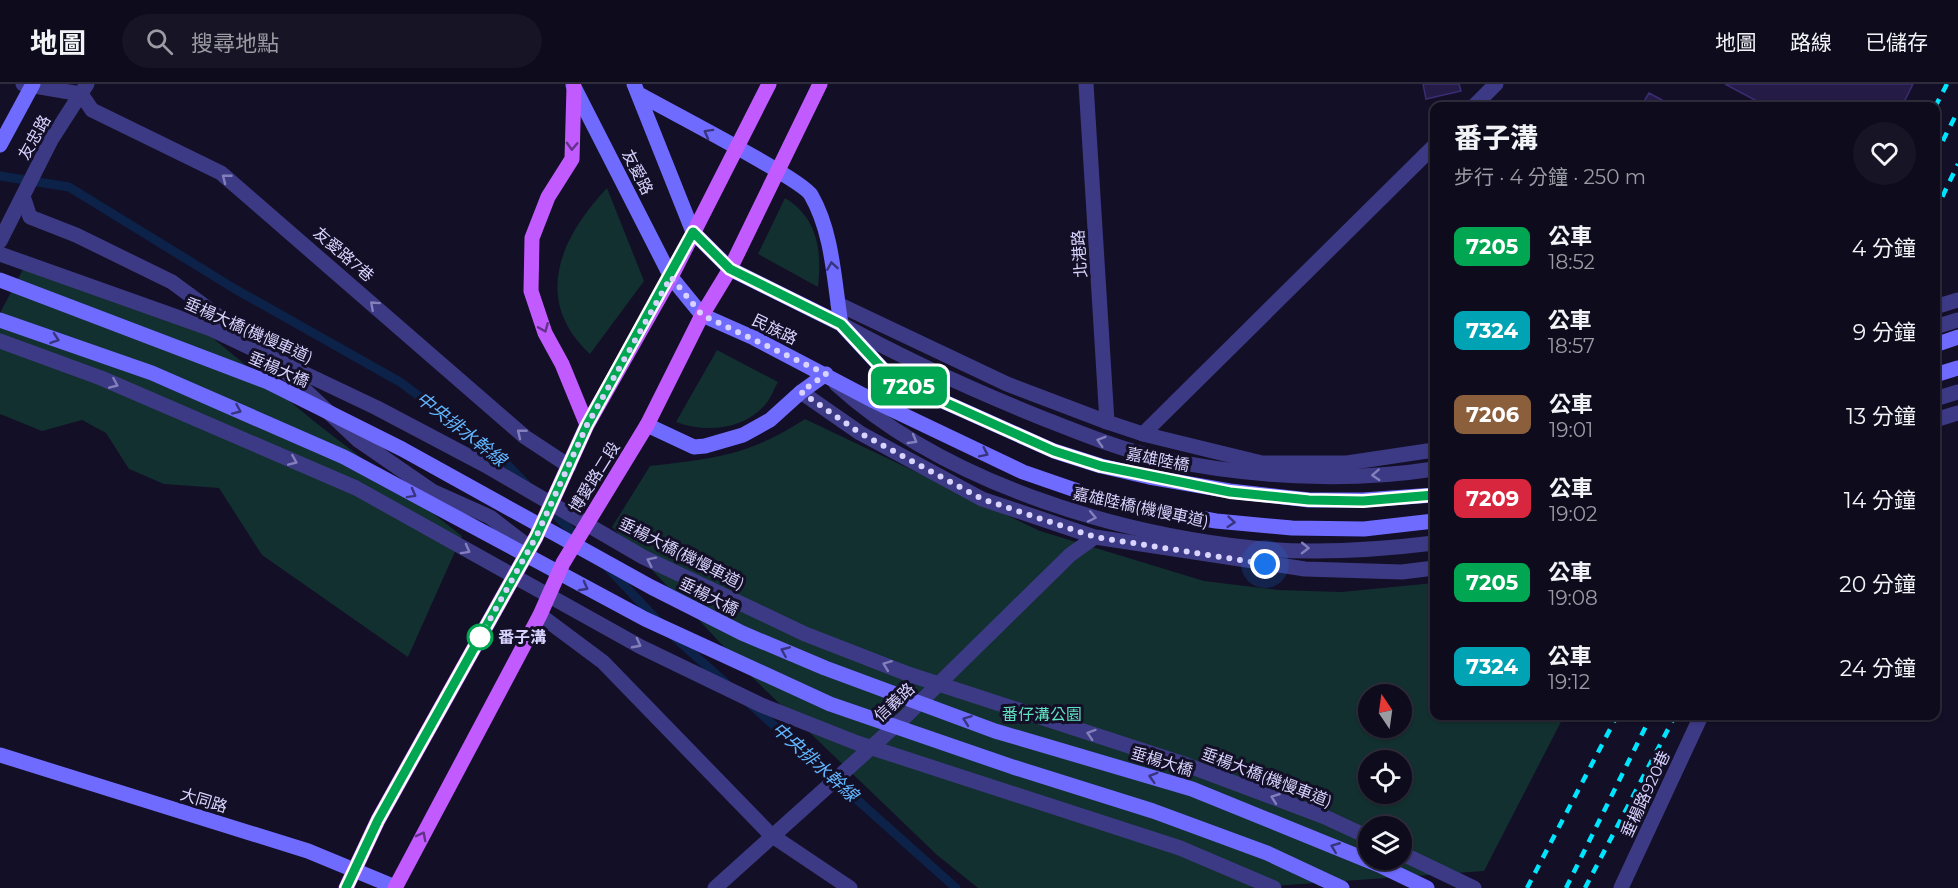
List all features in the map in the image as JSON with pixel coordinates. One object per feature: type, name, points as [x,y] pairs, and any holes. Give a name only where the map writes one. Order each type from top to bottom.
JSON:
[{"type":"main road","name":"博愛路二段","points":[[346,888],[378,820],[532,542],[587,425],[671,277],[769,84]]},
{"type":"main road","name":"博愛路二段","points":[[395,888],[540,615],[563,563],[591,514],[648,425],[702,315],[730,269],[820,84]]},
{"type":"main road","points":[[573,86],[572,159],[549,197],[532,238],[531,291],[545,333],[562,364],[587,425]]},
{"type":"street","name":"北港路","points":[[1086,84],[1107,422]]},
{"type":"street","points":[[1478,102],[1496,84]]},
{"type":"street","points":[[29,85],[84,89]]},
{"type":"street","name":"友忠路","points":[[0,146],[29,85]]},
{"type":"street","name":"友愛路","points":[[573,86],[671,277]]},
{"type":"street","name":"友忠路","points":[[0,242],[51,140],[84,89]]},
{"type":"street","name":"友愛路7巷","points":[[84,89],[92,110],[221,173],[517,430],[569,466]]},
{"type":"street","points":[[636,89],[811,193],[827,236],[841,324],[897,355],[1006,404],[1090,437],[1157,458],[1216,468],[1276,474],[1356,476],[1430,469]]},
{"type":"street","name":"友愛路","points":[[636,89],[693,232],[730,269]]},
{"type":"street","points":[[1143,434],[1430,150]]},
{"type":"street","points":[[23,196],[30,217],[76,235],[172,282],[256,344],[358,440],[432,491],[490,517],[532,542]]},
{"type":"street","name":"垂楊大橋(機慢車道)","points":[[0,254],[212,329],[377,408],[485,465],[643,557],[805,634],[908,674],[1184,764],[1325,817],[1358,832]]},
{"type":"street","name":"民族路","points":[[730,269],[841,324],[891,378]]},
{"type":"street","name":"民族路","points":[[671,277],[702,315],[826,374],[869,405]]},
{"type":"street","name":"垂楊大橋","points":[[0,280],[268,382],[402,449],[651,587],[783,651],[995,731],[1192,789],[1379,865],[1427,888]]},
{"type":"street","points":[[1940,305],[1958,300]]},
{"type":"street","points":[[838,304],[1007,384],[1143,434],[1262,463],[1347,463],[1430,451]]},
{"type":"street","points":[[0,320],[152,373],[344,457],[645,619],[830,704],[1013,767],[1153,811],[1267,853],[1342,888]]},
{"type":"street","points":[[1940,325],[1958,320]]},
{"type":"street","points":[[1940,343],[1958,337]]},
{"type":"street","points":[[0,341],[101,378],[356,488],[641,647],[761,705],[857,743],[1180,848],[1274,888]]},
{"type":"street","points":[[1940,373],[1958,368]]},
{"type":"street","points":[[648,425],[694,447],[705,446],[743,435],[770,420],[801,392],[826,374]]},
{"type":"street","name":"嘉雄陸橋","points":[[891,378],[1054,451],[1101,466],[1149,477],[1230,492],[1309,500],[1363,501],[1430,495]]},
{"type":"street","points":[[801,392],[860,433],[982,499],[1095,537],[1305,569],[1402,572],[1430,568]]},
{"type":"street","points":[[1940,397],[1958,392]]},
{"type":"street","points":[[869,405],[1023,472],[1107,501],[1216,521],[1292,528],[1364,529],[1430,521]]},
{"type":"street","name":"嘉雄陸橋(機慢車道)","points":[[869,405],[916,443],[1006,488],[1081,514],[1253,548],[1394,548],[1430,544]]},
{"type":"street","points":[[1940,418],[1958,413]]},
{"type":"street","name":"信義路","points":[[715,888],[771,835],[905,717],[1070,555],[1095,537]]},
{"type":"street","points":[[540,615],[603,662],[771,835],[850,888]]},
{"type":"street","name":"垂楊路920巷","points":[[1621,888],[1699,720]]},
{"type":"street","name":"大同路","points":[[0,755],[308,851],[395,888]]},
{"type":"street","points":[[1412,858],[1474,888]]},
{"type":"green space","points":[[607,188],[644,281],[590,354],[572,333],[562,312],[557,291],[559,270],[576,227]]},
{"type":"green space","points":[[785,198],[805,215],[811,225],[818,248],[818,287],[758,254]]},
{"type":"green space","points":[[29,258],[197,325],[315,422],[462,536],[408,657],[262,555],[219,488],[164,484],[129,469],[106,433],[82,420],[42,431],[0,414],[0,313]]},
{"type":"green space","points":[[717,350],[778,382],[770,398],[755,414],[734,425],[699,428],[676,422]]},
{"type":"green space","name":"番仔溝公園","points":[[805,419],[1040,531],[1204,581],[1278,590],[1341,592],[1430,583],[1430,720],[1562,720],[1484,871],[1247,888],[978,888],[937,855],[753,678],[612,527],[650,466],[713,457],[766,441]]},
{"type":"building","points":[[1423,84],[1459,84],[1461,91],[1426,99]]},
{"type":"building","points":[[1725,84],[1913,84],[1904,102],[1759,102]]},
{"type":"building","points":[[1649,93],[1666,102],[1643,102]]},
{"type":"waterway","name":"中央排水幹線","points":[[0,176],[69,187],[235,289],[400,382],[497,454],[526,484]]},
{"type":"waterway","name":"中央排水幹線","points":[[548,507],[580,540]]},
{"type":"waterway","name":"中央排水幹線","points":[[607,567],[659,622]]},
{"type":"waterway","name":"中央排水幹線","points":[[673,636],[726,683]]},
{"type":"waterway","name":"中央排水幹線","points":[[750,704],[956,888]]},
{"type":"railway","points":[[1938,102],[1947,84]]},
{"type":"railway","points":[[1940,146],[1958,111]]},
{"type":"railway","points":[[1940,202],[1958,164]]},
{"type":"railway","points":[[1527,888],[1615,720]]},
{"type":"railway","points":[[1566,888],[1649,720]]},
{"type":"railway","points":[[1585,888],[1673,720]]},
{"type":"bus line","name":"7205","points":[[346,888],[378,820],[536,537],[587,425],[671,277],[693,232],[730,269],[841,324],[891,378],[1054,451],[1101,466],[1230,492],[1309,500],[1363,501],[1430,495]]},
{"type":"place","name":"番子溝","points":[[480,637]]},
{"type":"route","points":[[480,637],[536,537],[587,425],[671,277],[702,315],[826,374],[801,392],[860,433],[982,499],[1095,537],[1265,564]]}]
